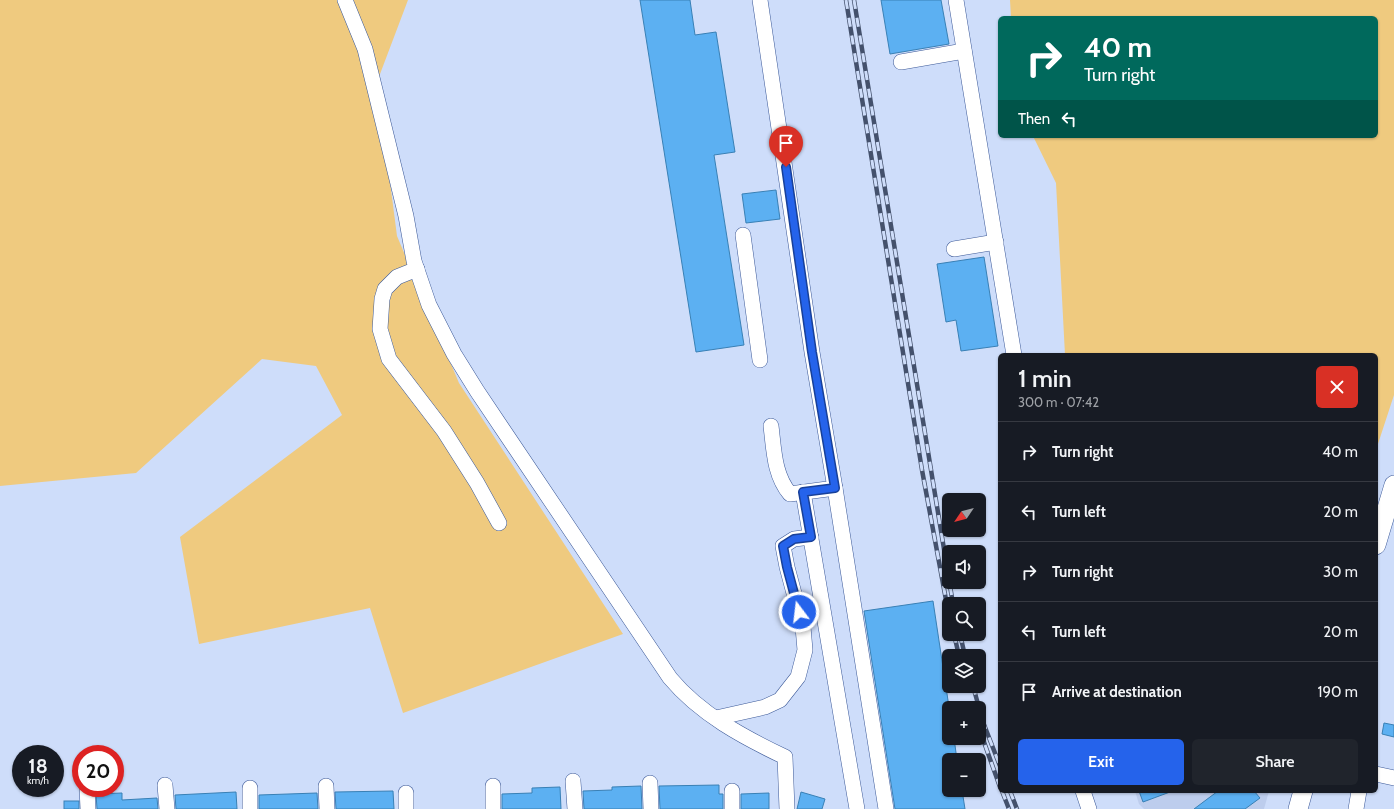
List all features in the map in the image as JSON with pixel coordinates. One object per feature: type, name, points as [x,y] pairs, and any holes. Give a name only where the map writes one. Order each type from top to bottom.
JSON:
[{"type":"main road","points":[[1378,539],[1394,485]]},
{"type":"main road","points":[[1298,809],[1302,793]]},
{"type":"street","points":[[345,0],[365,49],[406,216],[417,269],[429,305],[454,354],[555,509],[670,678],[688,697],[716,718],[753,741],[785,757],[787,809]]},
{"type":"street","points":[[760,0],[812,352],[886,809]]},
{"type":"street","points":[[956,0],[1014,353]]},
{"type":"street","points":[[901,62],[964,51]]},
{"type":"street","points":[[743,235],[760,360]]},
{"type":"street","points":[[954,249],[996,242]]},
{"type":"street","points":[[417,269],[397,277],[385,289],[380,329],[389,359],[444,432],[477,483],[499,523]]},
{"type":"street","points":[[771,426],[774,459],[782,485],[790,494],[835,488]]},
{"type":"street","points":[[803,492],[858,809]]},
{"type":"street","points":[[716,718],[765,707],[780,700],[798,677],[805,650],[803,627],[783,546],[794,539],[811,537]]},
{"type":"street","points":[[1378,774],[1394,778]]},
{"type":"street","points":[[573,782],[575,809]]},
{"type":"street","points":[[650,783],[651,809]]},
{"type":"street","points":[[165,785],[167,809]]},
{"type":"street","points":[[326,786],[327,809]]},
{"type":"street","points":[[493,786],[493,809]]},
{"type":"street","points":[[250,788],[250,809]]},
{"type":"street","points":[[732,791],[732,809]]},
{"type":"street","points":[[1084,793],[1089,809]]},
{"type":"street","points":[[1356,809],[1359,793]]},
{"type":"street","points":[[406,794],[406,809]]},
{"type":"street","points":[[87,797],[88,809]]},
{"type":"shaded area","points":[[0,0],[408,0],[377,82],[397,236],[459,383],[623,634],[403,713],[370,608],[199,644],[180,537],[342,415],[316,366],[262,359],[136,473],[0,486]]},
{"type":"shaded area","points":[[1010,0],[1394,0],[1394,395],[1378,444],[1378,353],[1065,353],[1056,183],[1034,138],[1378,138],[1378,16],[1011,16]]},
{"type":"shaded area","points":[[1136,793],[1268,793],[1264,809],[1144,809],[1139,804]]},
{"type":"building","points":[[640,0],[690,0],[695,35],[716,32],[735,152],[714,155],[744,345],[696,352]]},
{"type":"building","points":[[881,0],[941,0],[949,44],[890,54]]},
{"type":"building","points":[[776,190],[780,219],[746,223],[742,194]]},
{"type":"building","points":[[984,257],[998,346],[961,351],[956,320],[946,322],[937,264]]},
{"type":"building","points":[[933,601],[942,661],[942,693],[947,693],[948,701],[942,701],[942,745],[955,745],[956,753],[942,753],[942,797],[963,797],[965,809],[895,809],[864,611]]},
{"type":"building","points":[[1384,723],[1394,725],[1394,737],[1382,734]]},
{"type":"building","points":[[719,785],[719,794],[723,794],[723,809],[660,809],[659,786]]},
{"type":"building","points":[[641,786],[642,809],[584,809],[583,791],[612,790],[612,787]]},
{"type":"building","points":[[560,787],[561,809],[502,809],[502,794],[532,793],[532,788]]},
{"type":"building","points":[[393,791],[394,809],[336,809],[335,792]]},
{"type":"building","points":[[236,792],[237,809],[176,809],[175,795]]},
{"type":"building","points":[[801,792],[825,799],[822,809],[797,809]]},
{"type":"building","points":[[317,793],[318,809],[259,809],[259,795]]},
{"type":"building","points":[[769,793],[769,809],[741,809],[741,794]]},
{"type":"building","points":[[1140,793],[1167,793],[1143,802]]},
{"type":"building","points":[[1215,793],[1256,793],[1260,798],[1245,809],[1194,809]]},
{"type":"building","points":[[96,797],[122,797],[122,800],[157,798],[158,809],[97,809]]},
{"type":"building","points":[[64,801],[79,801],[79,809],[64,809]]},
{"type":"railway","points":[[846,0],[922,470],[945,597]]},
{"type":"railway","points":[[854,0],[952,597]]},
{"type":"railway","points":[[956,641],[957,649]]},
{"type":"railway","points":[[962,641],[963,649]]},
{"type":"railway","points":[[975,693],[983,722],[998,761]]},
{"type":"railway","points":[[985,745],[998,781]]},
{"type":"railway","points":[[1003,793],[1009,809]]},
{"type":"railway","points":[[1011,793],[1017,809]]},
{"type":"route","points":[[786,167],[812,352],[835,488],[803,492],[811,537],[794,539],[783,546],[799,612]]}]
